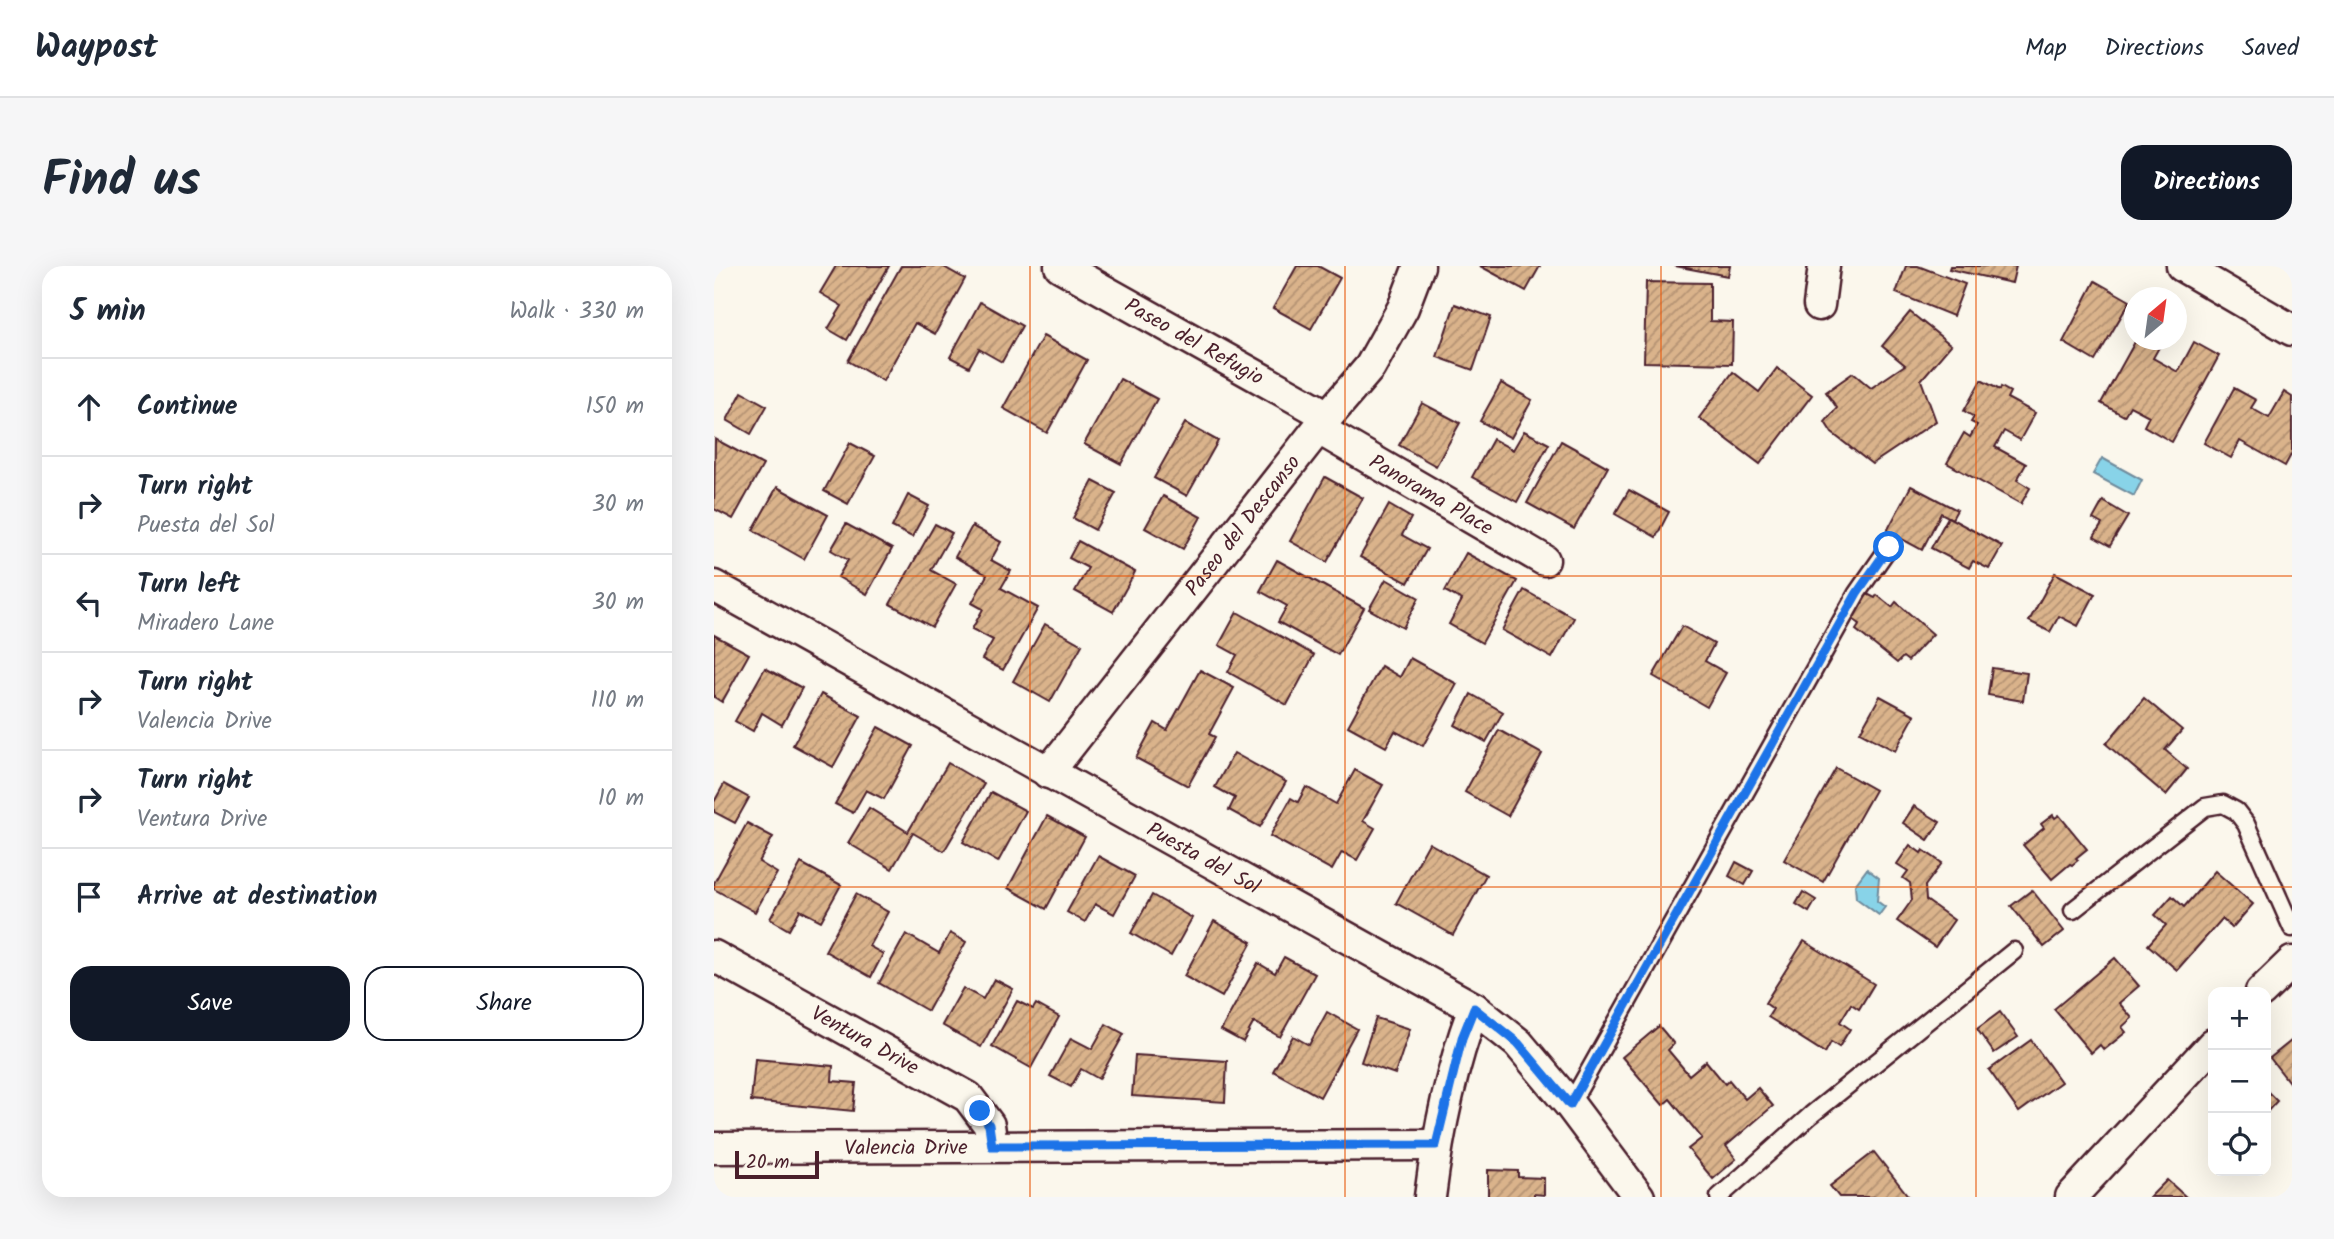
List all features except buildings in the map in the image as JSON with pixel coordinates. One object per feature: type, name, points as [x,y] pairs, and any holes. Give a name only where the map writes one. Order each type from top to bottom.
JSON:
[{"type":"street","name":"Paseo del Refugio","points":[[1060,266],[1323,422]]},
{"type":"street","name":"Paseo del Descanso","points":[[1048,773],[1323,422],[1370,367],[1403,308],[1419,266]]},
{"type":"street","points":[[1819,305],[1824,266]]},
{"type":"street","points":[[2182,266],[2292,330]]},
{"type":"street","name":"Panorama Place","points":[[1323,422],[1544,560]]},
{"type":"street","name":"Puesta del Sol","points":[[714,586],[1474,1008],[1518,1043],[1570,1105],[1639,1197]]},
{"type":"street","name":"Ventura Drive","points":[[714,956],[968,1097],[989,1125],[992,1146]]},
{"type":"street","points":[[2266,987],[2292,962]]},
{"type":"street","points":[[1430,1197],[1436,1145],[1462,1038],[1474,1008]]},
{"type":"street","points":[[2071,1197],[2208,1049]]},
{"type":"street","name":"Valencia Drive","points":[[714,1148],[1436,1145]]},
{"type":"lane","points":[[1570,1105],[1857,593],[1889,547]]},
{"type":"lane","points":[[2073,910],[2204,807],[2223,804],[2235,811],[2246,824],[2292,929]]},
{"type":"lane","points":[[1718,1197],[1824,1104],[2014,950]]},
{"type":"water","points":[[2102,458],[2142,480],[2134,496],[2093,474]]},
{"type":"water","points":[[1867,869],[1879,878],[1877,901],[1885,907],[1879,915],[1856,898],[1855,885]]},
{"type":"route","points":[[980,1111],[989,1125],[992,1146],[1436,1145],[1462,1038],[1474,1008],[1518,1043],[1570,1105],[1857,593],[1889,547]]}]
